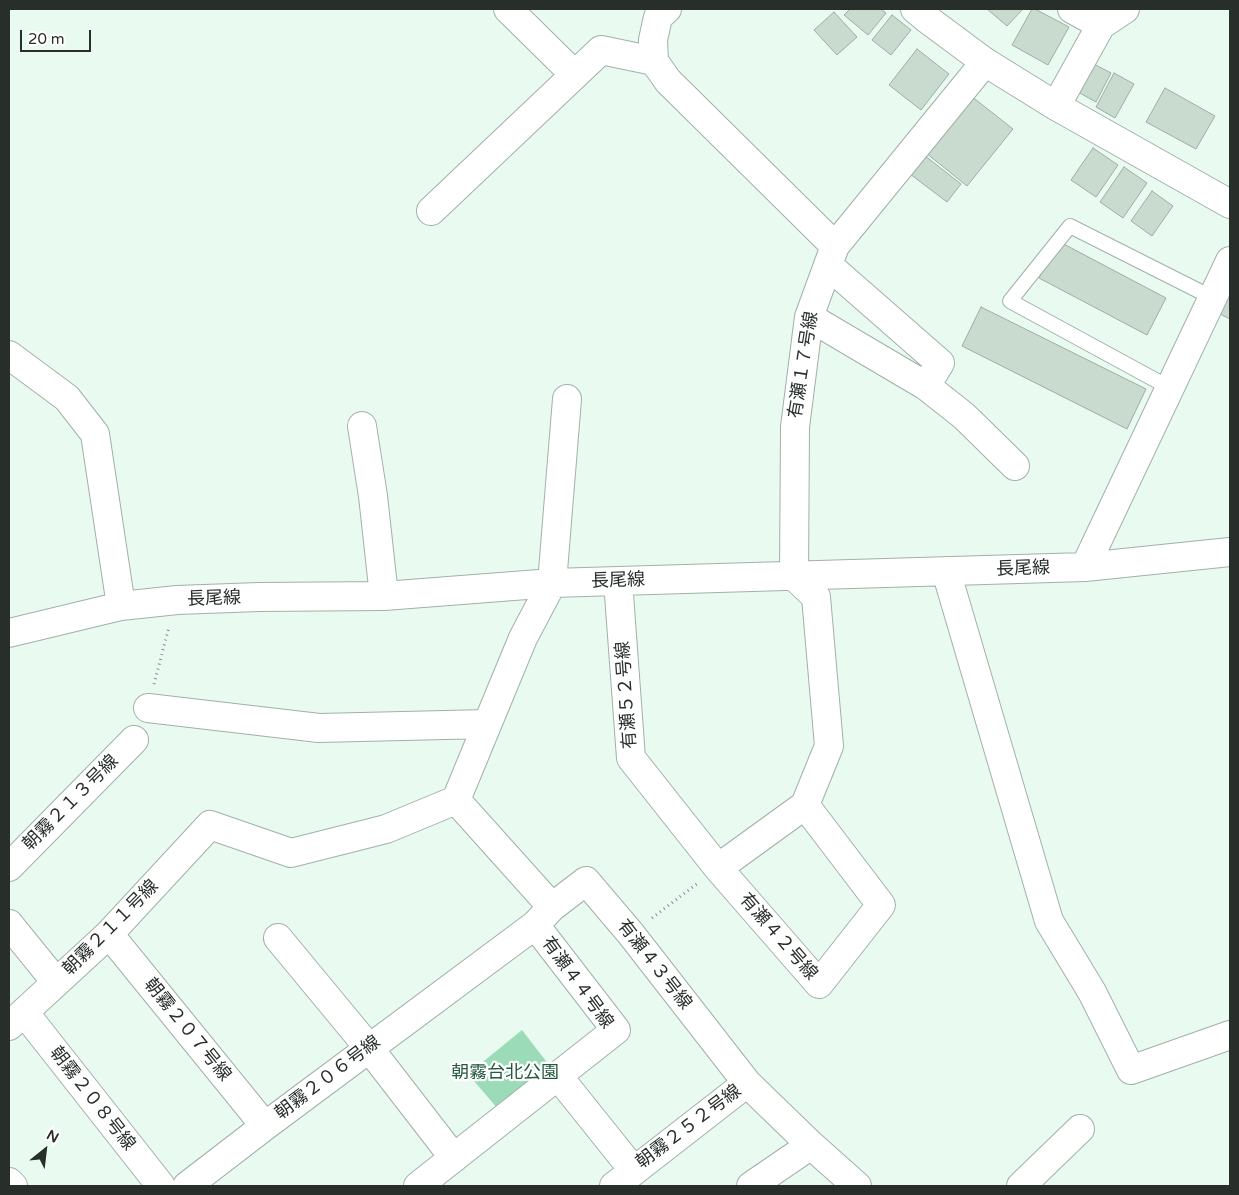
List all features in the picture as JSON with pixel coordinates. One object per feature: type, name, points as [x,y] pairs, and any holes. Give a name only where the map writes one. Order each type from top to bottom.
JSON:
[{"type":"street","points":[[508,9],[575,75]]},
{"type":"street","points":[[667,9],[658,17],[653,40],[654,61],[668,81],[832,256],[940,363],[926,386]]},
{"type":"street","points":[[915,9],[986,62],[1056,106],[1230,200]]},
{"type":"street","points":[[1072,9],[1101,25]]},
{"type":"street","points":[[1056,106],[1101,25],[1125,9]]},
{"type":"street","points":[[431,211],[601,50],[654,61]]},
{"type":"street","name":"有瀬１７号線","points":[[794,576],[795,427],[809,317],[832,256],[986,62]]},
{"type":"street","points":[[1085,567],[1230,261]]},
{"type":"street","points":[[809,317],[926,386],[964,416],[1015,466]]},
{"type":"street","points":[[9,355],[67,398],[95,434],[121,606]]},
{"type":"street","points":[[544,916],[456,800],[523,638],[552,583],[567,399]]},
{"type":"street","points":[[362,426],[373,496],[384,596]]},
{"type":"street","name":"長尾線","points":[[9,632],[121,606],[177,600],[384,596],[552,583],[1085,567],[1230,552]]},
{"type":"street","points":[[946,571],[1049,921],[1092,992],[1131,1070],[1230,1035]]},
{"type":"street","points":[[718,868],[805,804],[829,746],[816,598],[794,576]]},
{"type":"street","name":"有瀬５２号線","points":[[618,581],[631,758],[718,868]]},
{"type":"street","points":[[148,708],[319,728],[487,724]]},
{"type":"street","name":"朝霧２１３号線","points":[[9,867],[134,740]]},
{"type":"street","name":"朝霧２１１号線","points":[[16,1019],[109,934],[210,825],[291,853],[386,830],[456,800]]},
{"type":"street","name":"有瀬４２号線","points":[[718,868],[819,984],[881,905],[805,804]]},
{"type":"street","name":"有瀬４３号線","points":[[544,916],[586,881],[631,934],[746,1083]]},
{"type":"street","name":"朝霧２０６号線","points":[[187,1186],[544,916]]},
{"type":"street","name":"有瀬４４号線","points":[[544,916],[616,1030],[558,1076]]},
{"type":"street","points":[[9,924],[56,982]]},
{"type":"street","name":"朝霧２０７号線","points":[[109,934],[264,1126]]},
{"type":"street","points":[[278,938],[369,1048],[454,1158]]},
{"type":"street","name":"朝霧２０８号線","points":[[16,1019],[161,1186]]},
{"type":"street","points":[[418,1186],[558,1076]]},
{"type":"street","name":"朝霧２５２号線","points":[[558,1076],[624,1179],[746,1083],[857,1186]]},
{"type":"street","points":[[1021,1186],[1080,1129]]},
{"type":"street","points":[[751,1186],[811,1145]]},
{"type":"street","points":[[9,1182],[12,1186]]},
{"type":"lane","points":[[1170,388],[1010,301],[1070,226],[1213,298]]},
{"type":"path","points":[[148,708],[177,600]]},
{"type":"path","points":[[631,934],[718,868]]},
{"type":"green space","name":"朝霧台北公園","points":[[522,1030],[549,1065],[498,1109],[468,1074]]},
{"type":"building","points":[[850,9],[881,9],[886,13],[868,35],[844,15]]},
{"type":"building","points":[[987,9],[1023,9],[1007,26]]},
{"type":"building","points":[[1032,9],[1069,27],[1048,65],[1012,45]]},
{"type":"building","points":[[834,12],[857,37],[837,55],[814,30]]},
{"type":"building","points":[[892,15],[911,30],[891,55],[872,40]]},
{"type":"building","points":[[917,49],[949,74],[921,110],[889,85]]},
{"type":"building","points":[[1092,63],[1111,73],[1096,102],[1076,91]]},
{"type":"building","points":[[1114,73],[1134,84],[1115,118],[1096,107]]},
{"type":"building","points":[[1165,88],[1215,116],[1196,149],[1146,122]]},
{"type":"building","points":[[966,92],[1013,129],[967,186],[921,149]]},
{"type":"building","points":[[1093,148],[1118,165],[1096,197],[1071,180]]},
{"type":"building","points":[[924,155],[961,184],[947,202],[910,174]]},
{"type":"building","points":[[1124,167],[1147,183],[1123,218],[1100,202]]},
{"type":"building","points":[[1152,191],[1173,206],[1152,236],[1131,221]]},
{"type":"building","points":[[1058,241],[1166,298],[1147,335],[1039,278]]},
{"type":"building","points":[[1230,287],[1230,319],[1218,313]]},
{"type":"building","points":[[981,307],[1146,389],[1127,429],[962,346]]}]
